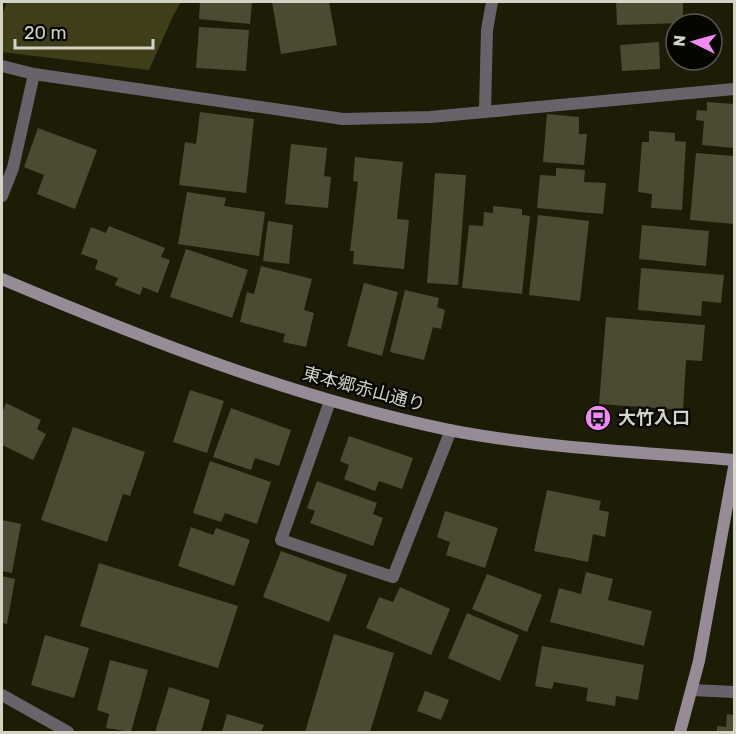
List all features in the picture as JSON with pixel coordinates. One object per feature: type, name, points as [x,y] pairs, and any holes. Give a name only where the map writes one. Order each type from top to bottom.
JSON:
[{"type":"street","points":[[485,110],[487,30],[492,2]]},
{"type":"street","points":[[2,66],[34,74],[343,118],[430,117],[485,110],[735,89]]},
{"type":"street","points":[[2,196],[13,168],[34,74]]},
{"type":"street","name":"東本郷赤山通り","points":[[2,279],[117,328],[330,401],[451,430],[541,443],[735,460]]},
{"type":"street","points":[[330,401],[281,540],[393,577],[451,430]]},
{"type":"street","points":[[680,732],[699,661],[735,467]]},
{"type":"street","points":[[692,690],[735,692]]},
{"type":"street","points":[[3,699],[68,732]]},
{"type":"shaded area","points":[[7,2],[181,2],[149,70],[2,52],[2,15]]},
{"type":"building","points":[[200,2],[252,2],[250,24],[199,19]]},
{"type":"building","points":[[272,2],[329,2],[337,45],[281,54]]},
{"type":"building","points":[[616,2],[683,2],[683,12],[664,12],[664,24],[617,25]]},
{"type":"building","points":[[199,27],[249,30],[246,71],[196,68]]},
{"type":"building","points":[[659,42],[660,69],[622,71],[620,45]]},
{"type":"building","points":[[707,102],[734,104],[734,148],[702,145],[704,121],[696,120],[697,110],[707,111]]},
{"type":"building","points":[[200,112],[254,119],[246,193],[179,185],[185,142],[196,144]]},
{"type":"building","points":[[547,114],[579,117],[579,134],[587,134],[584,165],[543,162]]},
{"type":"building","points":[[38,128],[97,150],[75,209],[37,194],[44,175],[24,167]]},
{"type":"building","points":[[649,131],[675,133],[675,141],[686,142],[682,210],[651,208],[652,194],[638,192],[642,142],[649,142]]},
{"type":"building","points":[[291,144],[327,148],[324,176],[331,177],[328,208],[285,204]]},
{"type":"building","points":[[696,153],[734,156],[734,224],[690,220]]},
{"type":"building","points":[[355,157],[403,162],[397,219],[409,220],[404,269],[353,264],[354,251],[350,251],[358,182],[353,181]]},
{"type":"building","points":[[556,168],[585,170],[584,182],[606,183],[603,214],[537,208],[540,175],[556,176]]},
{"type":"building","points":[[435,173],[466,175],[458,285],[427,283]]},
{"type":"building","points":[[187,192],[226,198],[224,206],[265,212],[259,256],[178,244]]},
{"type":"building","points":[[493,206],[522,209],[522,215],[530,216],[522,294],[462,288],[469,225],[483,226],[484,212],[493,213]]},
{"type":"building","points":[[538,215],[589,221],[580,301],[529,295]]},
{"type":"building","points":[[268,221],[293,225],[289,264],[263,261]]},
{"type":"building","points":[[642,225],[709,231],[706,266],[639,259]]},
{"type":"building","points":[[109,226],[165,248],[161,257],[170,260],[158,293],[143,287],[140,295],[115,285],[118,278],[95,269],[98,260],[81,254],[91,227],[106,233]]},
{"type":"building","points":[[186,249],[248,270],[232,318],[170,297]]},
{"type":"building","points":[[261,266],[312,279],[304,310],[314,313],[306,347],[283,342],[285,334],[240,322],[247,292],[254,294]]},
{"type":"building","points":[[641,268],[724,275],[721,303],[702,301],[701,316],[638,310]]},
{"type":"building","points":[[364,283],[398,292],[382,356],[347,346]]},
{"type":"building","points":[[405,290],[439,298],[437,307],[445,310],[441,329],[433,327],[424,360],[390,352]]},
{"type":"building","points":[[606,317],[705,325],[702,361],[686,360],[683,410],[599,404]]},
{"type":"building","points":[[190,390],[224,401],[207,453],[173,442]]},
{"type":"building","points":[[6,403],[41,420],[37,429],[46,434],[33,460],[2,445],[2,413]]},
{"type":"building","points":[[231,408],[291,430],[279,466],[255,458],[251,470],[213,457]]},
{"type":"building","points":[[73,427],[145,452],[130,496],[123,494],[107,542],[41,520]]},
{"type":"building","points":[[349,436],[413,458],[402,489],[379,481],[375,491],[344,479],[349,465],[340,461]]},
{"type":"building","points":[[210,461],[271,482],[257,524],[225,513],[221,522],[193,513]]},
{"type":"building","points":[[317,481],[377,503],[373,514],[383,518],[373,546],[310,523],[315,511],[307,508]]},
{"type":"building","points":[[547,490],[601,501],[599,510],[609,512],[605,537],[593,534],[588,562],[534,551]]},
{"type":"building","points":[[445,511],[498,528],[485,568],[446,555],[450,542],[437,537]]},
{"type":"building","points":[[2,520],[21,524],[12,573],[2,571]]},
{"type":"building","points":[[191,527],[213,535],[216,528],[250,540],[234,586],[178,566]]},
{"type":"building","points":[[281,551],[347,575],[329,622],[263,597]]},
{"type":"building","points":[[99,563],[238,606],[218,668],[80,626]]},
{"type":"building","points":[[586,572],[613,579],[608,600],[652,611],[644,646],[550,622],[559,588],[581,594]]},
{"type":"building","points":[[487,574],[542,595],[527,632],[472,609]]},
{"type":"building","points":[[2,576],[15,579],[7,624],[2,623]]},
{"type":"building","points":[[400,587],[450,609],[431,655],[366,628],[379,597],[393,602]]},
{"type":"building","points":[[467,613],[519,635],[500,681],[448,658]]},
{"type":"building","points":[[334,634],[394,653],[370,732],[305,732]]},
{"type":"building","points":[[45,635],[89,648],[74,698],[31,685]]},
{"type":"building","points":[[542,646],[644,665],[638,700],[616,696],[615,706],[586,701],[588,688],[554,682],[552,689],[535,686]]},
{"type":"building","points":[[110,660],[148,670],[131,732],[106,728],[109,714],[97,710]]},
{"type":"building","points":[[169,687],[210,700],[201,732],[155,732]]},
{"type":"building","points":[[425,691],[449,700],[441,720],[417,711]]},
{"type":"building","points":[[227,714],[264,725],[261,732],[222,732]]},
{"type":"building","points":[[727,714],[734,715],[734,732],[717,732],[717,726],[726,727]]},
{"type":"place","name":"大竹入口","points":[[598,418]]}]
